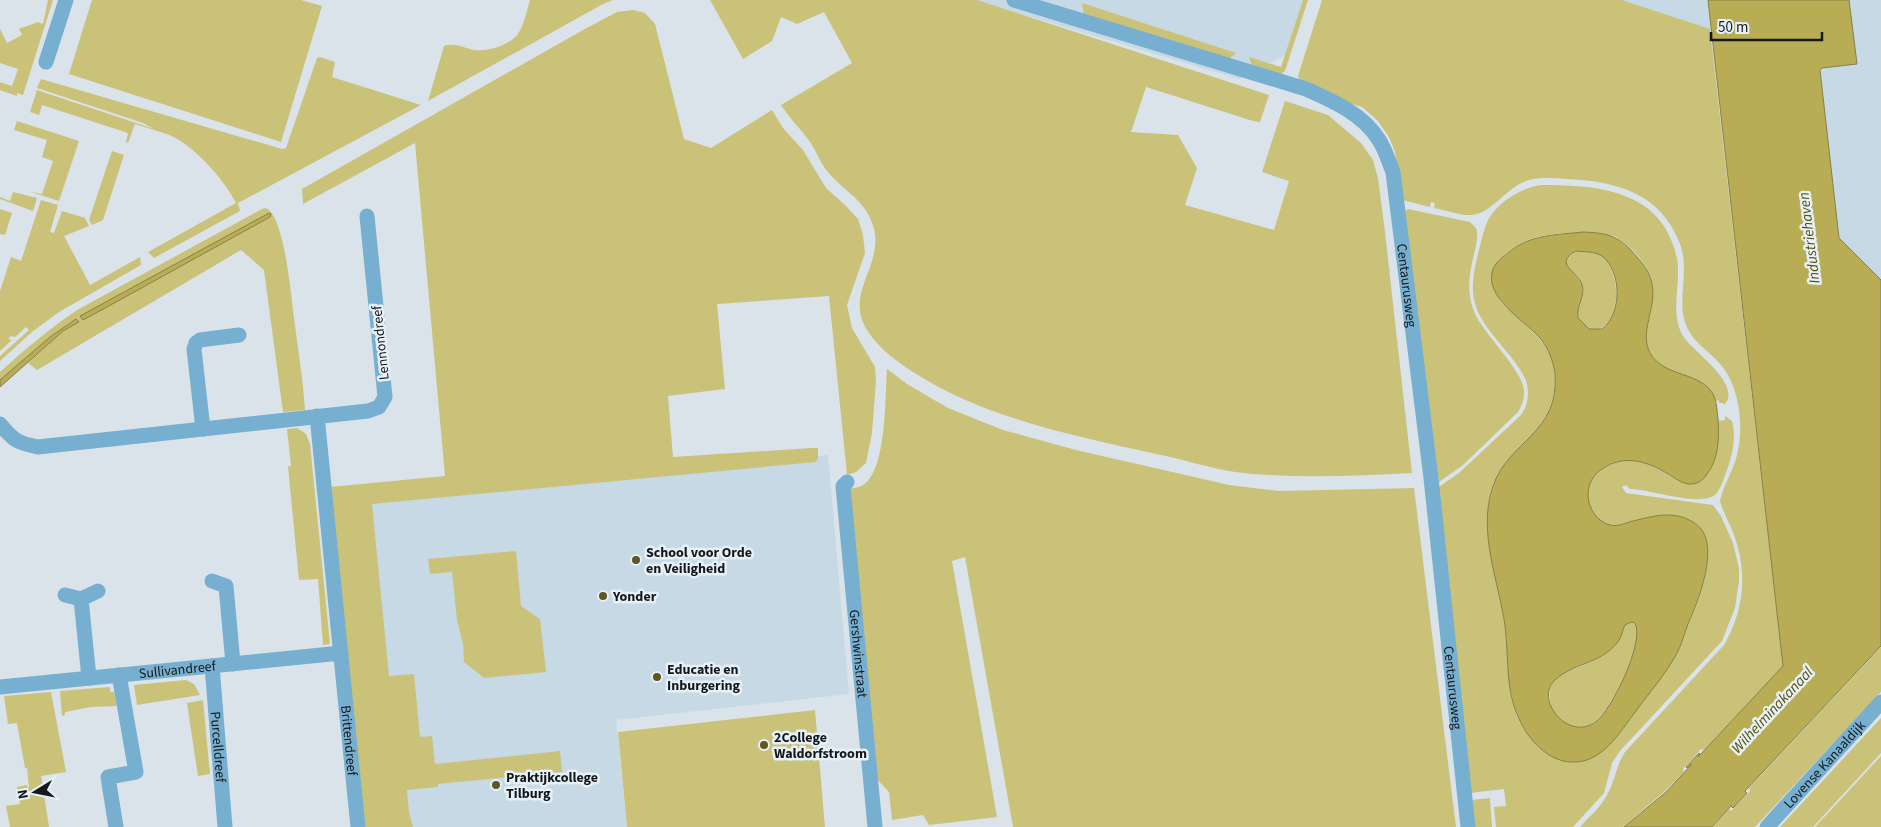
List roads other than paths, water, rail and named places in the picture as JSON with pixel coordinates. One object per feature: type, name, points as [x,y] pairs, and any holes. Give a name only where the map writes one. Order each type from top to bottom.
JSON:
[{"type":"street","points":[[46,62],[66,0]]},
{"type":"street","name":"Centaurusweg","points":[[1014,0],[1306,89],[1338,104],[1367,124],[1380,140],[1393,172],[1431,478],[1468,827]]},
{"type":"street","name":"Lennondreef","points":[[0,424],[20,444],[38,447],[368,411],[379,407],[385,397],[367,216]]},
{"type":"street","points":[[203,429],[194,349],[196,343],[200,340],[239,335]]},
{"type":"street","points":[[317,416],[341,653]]},
{"type":"street","name":"Gershwinstraat","points":[[847,482],[843,486],[875,827]]},
{"type":"street","name":"Sullivandreef","points":[[225,582],[233,664]]},
{"type":"street","points":[[65,596],[81,600],[98,591]]},
{"type":"street","points":[[81,600],[88,678]]},
{"type":"street","name":"Sullivandreef","points":[[0,687],[341,653]]},
{"type":"street","name":"Brittendreef","points":[[341,653],[358,827]]},
{"type":"street","name":"Purcelldreef","points":[[212,666],[225,827]]},
{"type":"street","name":"Sullivandreef","points":[[116,827],[108,776],[136,772],[119,675]]},
{"type":"street","name":"Lovense Kanaaldijk","points":[[1767,827],[1881,702]]},
{"type":"water","points":[[1708,0],[1849,0],[1857,64],[1822,68],[1820,70],[1839,238],[1881,280],[1881,646],[1745,791],[1747,793],[1733,808],[1731,806],[1712,827],[1624,827],[1666,792],[1692,764],[1686,767],[1699,753],[1698,757],[1783,666]]},
{"type":"water","points":[[269,213],[271,214],[270,217],[107,307],[83,320],[80,316]]},
{"type":"water","points":[[1583,232],[1607,235],[1619,240],[1642,263],[1650,276],[1653,293],[1646,337],[1650,353],[1664,367],[1701,382],[1708,388],[1716,402],[1718,431],[1717,449],[1712,466],[1706,476],[1697,483],[1683,483],[1660,469],[1644,463],[1627,461],[1610,464],[1599,471],[1590,484],[1588,500],[1594,514],[1601,521],[1616,526],[1663,515],[1686,518],[1702,530],[1707,542],[1708,556],[1706,571],[1697,601],[1679,650],[1668,668],[1609,746],[1592,758],[1571,762],[1554,758],[1539,748],[1533,741],[1519,719],[1509,685],[1505,626],[1488,538],[1489,503],[1493,486],[1500,471],[1542,424],[1550,410],[1554,394],[1555,373],[1550,354],[1545,345],[1499,298],[1491,279],[1493,269],[1498,262],[1517,246],[1544,236]],"holes":[[[1576,251],[1599,254],[1609,263],[1613,272],[1616,282],[1616,304],[1609,322],[1602,329],[1589,329],[1578,318],[1583,288],[1580,280],[1569,268],[1566,260]],[[1631,622],[1635,623],[1637,632],[1635,645],[1625,675],[1610,704],[1602,715],[1589,726],[1577,727],[1563,721],[1552,708],[1549,701],[1548,693],[1551,686],[1563,674],[1610,650],[1619,641],[1625,625]]]},
{"type":"water","points":[[76,319],[79,322],[63,331],[0,387],[0,380],[50,337]]},
{"type":"place","name":"School voor Orde en Veiligheid","points":[[636,560]]},
{"type":"place","name":"Yonder","points":[[603,596]]},
{"type":"place","name":"Educatie en Inburgering","points":[[657,677]]},
{"type":"place","name":"2College Waldorfstroom","points":[[764,745]]},
{"type":"place","name":"Praktijkcollege Tilburg","points":[[496,785]]},
{"type":"water label","name":"Industriehaven","points":[[1809,238]]},
{"type":"water label","name":"Wilhelminakanaal","points":[[1772,710]]}]
